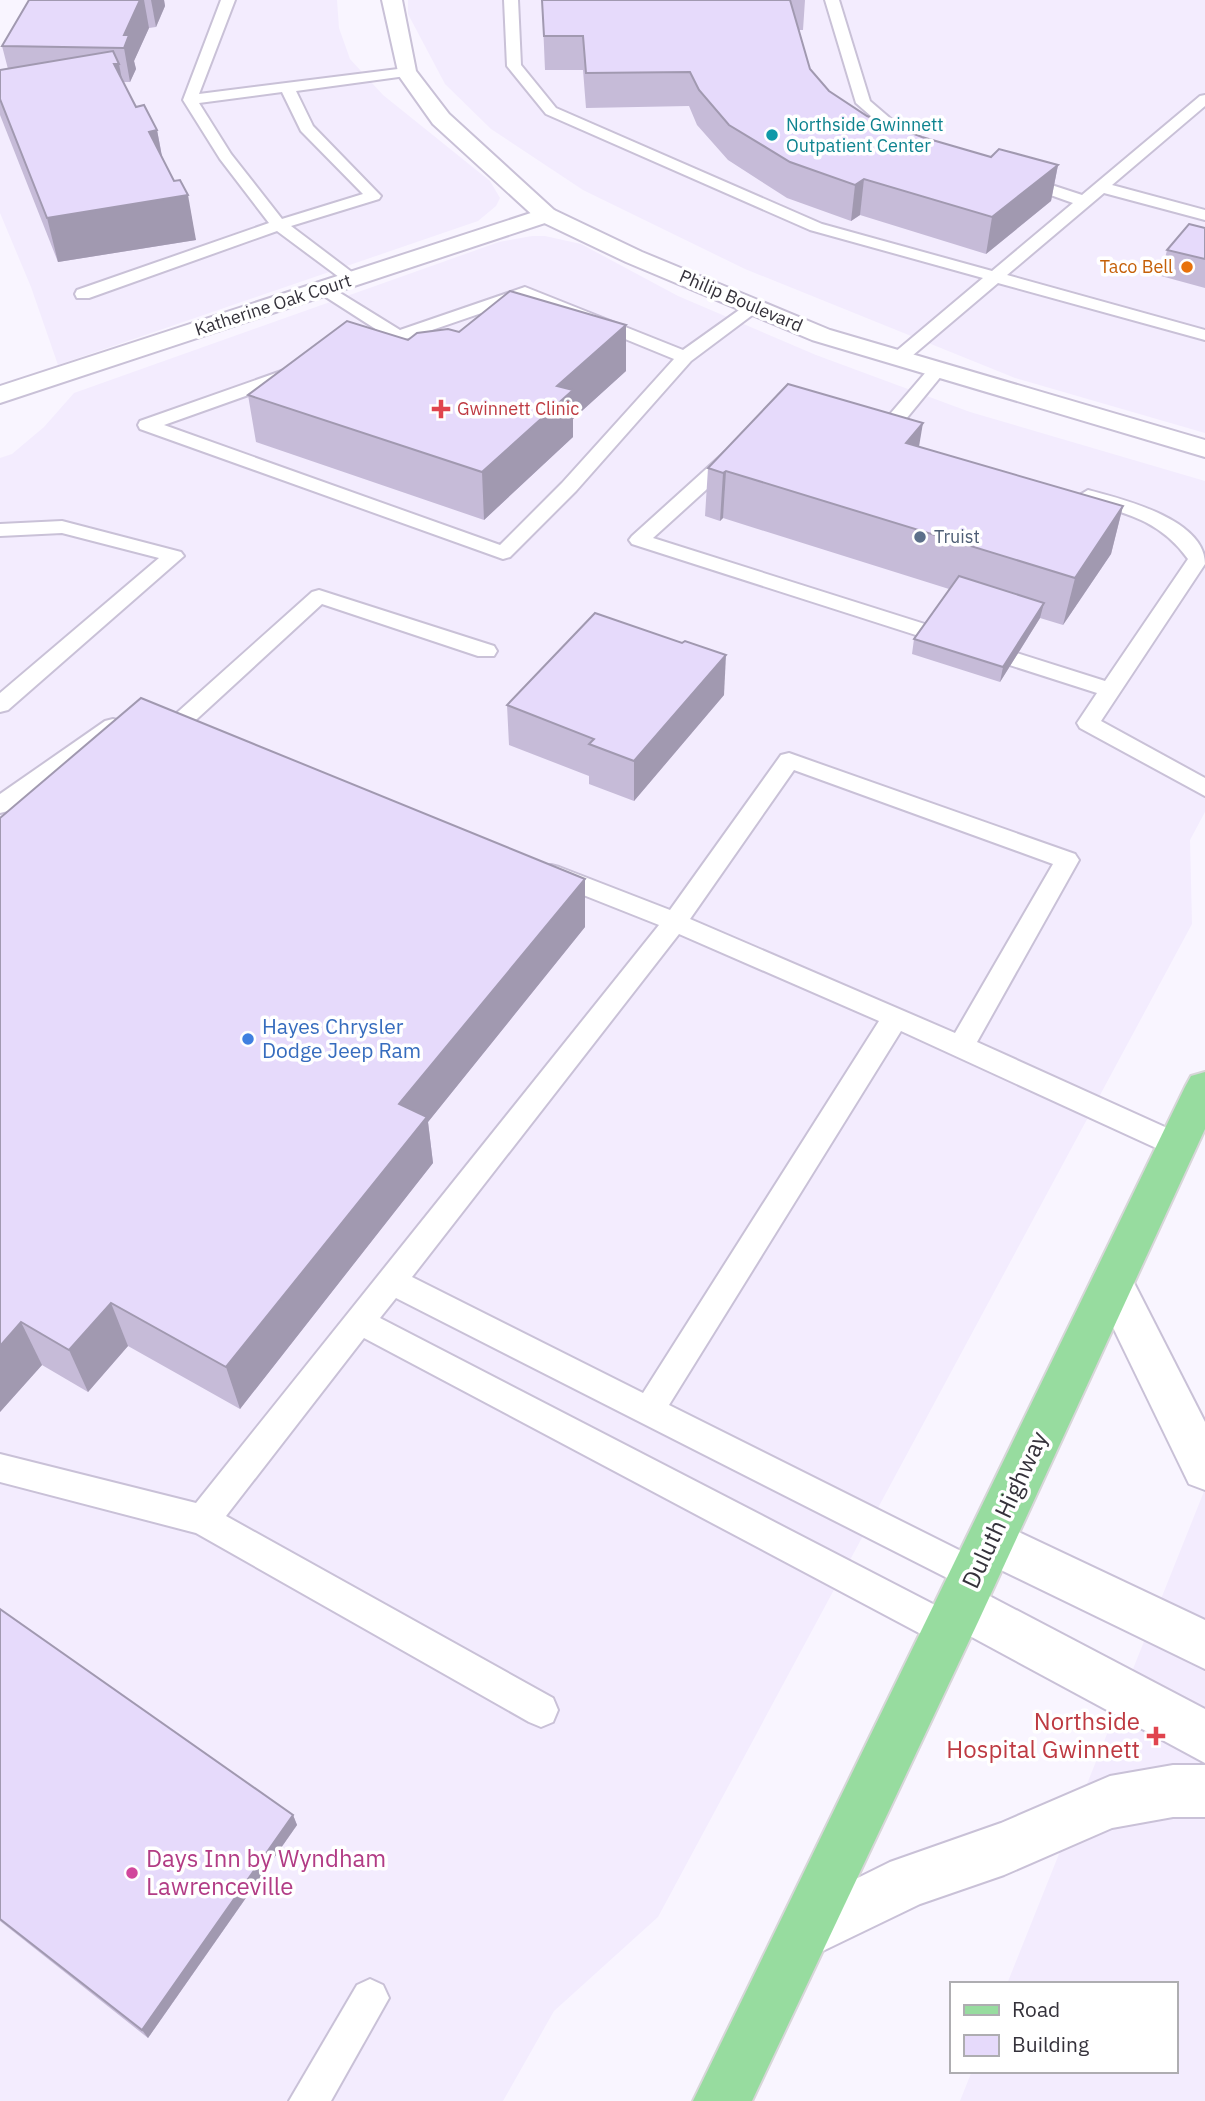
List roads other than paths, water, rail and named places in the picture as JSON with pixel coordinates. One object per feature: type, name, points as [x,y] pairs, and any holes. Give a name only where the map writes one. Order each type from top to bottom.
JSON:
[{"type":"main road","name":"Duluth Highway","points":[[722,2101],[969,1588],[1205,1087]]},
{"type":"street","name":"Philip Boulevard","points":[[392,0],[406,72],[441,119],[546,215],[634,257],[821,335],[1205,449]]},
{"type":"street","name":"Katherine Oak Court","points":[[0,395],[546,215]]},
{"type":"street","points":[[1112,1282],[1205,1469]]},
{"type":"street","points":[[969,1588],[1205,1645]]},
{"type":"street","points":[[969,1588],[1205,1737]]},
{"type":"street","points":[[804,1933],[909,1881],[1004,1848],[1110,1802],[1173,1791],[1205,1791]]},
{"type":"lane","points":[[190,100],[228,0]]},
{"type":"lane","points":[[511,0],[514,66],[551,111],[816,227],[1205,335]]},
{"type":"lane","points":[[832,0],[863,103],[907,140],[933,148]]},
{"type":"lane","points":[[190,100],[406,72]]},
{"type":"lane","points":[[83,294],[279,225],[373,196],[306,128],[287,87]]},
{"type":"lane","points":[[900,357],[1205,99]]},
{"type":"lane","points":[[190,100],[225,156],[279,225],[353,278]]},
{"type":"lane","points":[[1008,175],[1084,201]]},
{"type":"lane","points":[[1101,187],[1205,215]]},
{"type":"lane","points":[[324,288],[398,336]]},
{"type":"lane","points":[[348,354],[525,292],[685,357]]},
{"type":"lane","points":[[310,367],[147,425],[503,553],[569,487],[685,357],[755,307]]},
{"type":"lane","points":[[880,438],[938,369]]},
{"type":"lane","points":[[855,431],[906,445]]},
{"type":"lane","points":[[752,438],[639,540],[1111,690]]},
{"type":"lane","points":[[1063,489],[1142,512],[1180,534],[1198,559],[1088,723],[1205,788]]},
{"type":"lane","points":[[0,530],[62,527],[174,556],[0,705]]},
{"type":"lane","points":[[178,724],[320,596],[486,651]]},
{"type":"lane","points":[[152,713],[203,734]]},
{"type":"lane","points":[[0,805],[128,715]]},
{"type":"lane","points":[[203,1520],[675,922],[789,760],[1067,860],[961,1046]]},
{"type":"lane","points":[[534,866],[675,922],[961,1046],[1177,1145]]},
{"type":"lane","points":[[649,1410],[895,1018]]},
{"type":"lane","points":[[391,1280],[649,1410],[969,1588]]},
{"type":"lane","points":[[359,1321],[969,1588]]},
{"type":"lane","points":[[0,1468],[203,1520],[541,1710]]},
{"type":"lane","points":[[309,2101],[370,1998]]},
{"type":"place","name":"Northside Gwinnett Outpatient Center","points":[[772,135]]},
{"type":"place","name":"Taco Bell","points":[[1187,267]]},
{"type":"place","name":"Gwinnett Clinic","points":[[441,409]]},
{"type":"place","name":"Truist","points":[[920,537]]},
{"type":"place","name":"Hayes Chrysler Dodge Jeep Ram","points":[[248,1039]]},
{"type":"place","name":"Northside Hospital Gwinnett","points":[[1156,1736]]},
{"type":"place","name":"Days Inn by Wyndham Lawrenceville","points":[[132,1873]]}]
